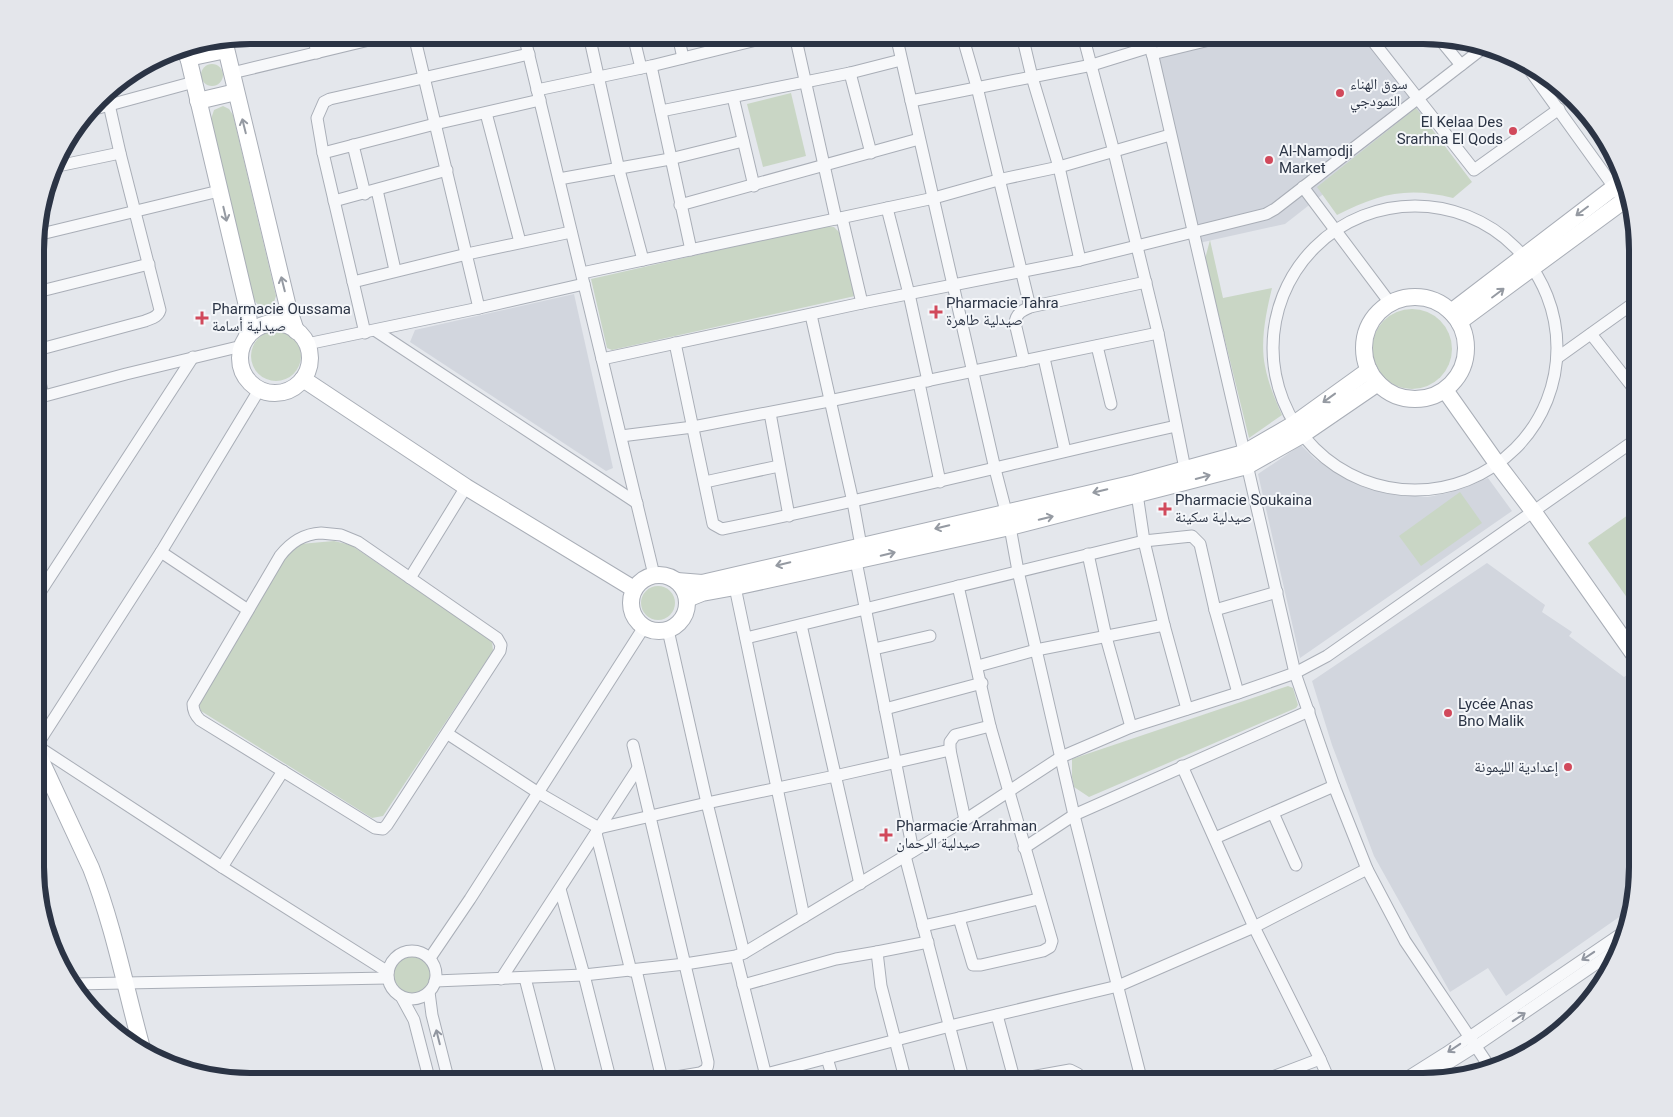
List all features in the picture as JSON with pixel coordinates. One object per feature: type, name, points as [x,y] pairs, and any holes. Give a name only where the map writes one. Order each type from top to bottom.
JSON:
[{"type":"street","points":[[315,44],[317,53]]},
{"type":"street","points":[[232,73],[354,44]]},
{"type":"street","points":[[416,44],[479,308]]},
{"type":"street","points":[[526,44],[654,575]]},
{"type":"street","points":[[591,44],[619,170],[643,260]]},
{"type":"street","points":[[637,44],[660,111],[691,250]]},
{"type":"street","points":[[680,44],[684,58]]},
{"type":"street","points":[[323,153],[486,112],[600,77],[684,58],[721,44]]},
{"type":"street","points":[[797,44],[824,166],[862,303]]},
{"type":"street","points":[[898,44],[1074,815],[1140,1073]]},
{"type":"street","points":[[965,44],[978,87],[998,180],[1030,308]]},
{"type":"street","points":[[1024,44],[1059,167],[1080,260]]},
{"type":"street","points":[[1086,44],[1138,246],[1158,333],[1185,469]]},
{"type":"street","points":[[1150,44],[1295,673],[1334,786],[1367,869],[1405,941],[1487,1063]]},
{"type":"street","points":[[911,101],[1092,65],[1176,44]]},
{"type":"street","points":[[1375,44],[1474,170],[1559,109]]},
{"type":"street","points":[[1444,45],[1461,65]]},
{"type":"street","points":[[225,46],[288,306],[296,331]]},
{"type":"street","points":[[195,51],[214,47]]},
{"type":"street","points":[[602,359],[862,303],[1021,273],[1266,214],[1303,188],[1479,51]]},
{"type":"street","points":[[44,396],[244,342],[254,330],[272,323],[282,324],[300,334],[307,344],[309,366],[303,379],[294,388],[283,392],[271,393],[259,390],[252,385],[242,371],[240,363],[244,342],[249,322],[247,306],[187,54]]},
{"type":"street","points":[[529,54],[330,99],[324,102],[317,118],[323,153],[353,282],[370,332],[637,503]]},
{"type":"street","points":[[660,111],[805,83],[901,60]]},
{"type":"street","points":[[850,73],[871,154]]},
{"type":"street","points":[[1455,317],[1528,261],[1618,184],[1534,76]]},
{"type":"street","points":[[100,108],[194,82]]},
{"type":"street","points":[[198,101],[236,92]]},
{"type":"street","points":[[733,97],[754,186]]},
{"type":"street","points":[[44,348],[155,317],[159,314],[160,310],[149,264],[108,100]]},
{"type":"street","points":[[486,112],[520,242]]},
{"type":"street","points":[[307,344],[479,308],[643,260],[934,198],[998,180],[1059,167],[1170,135]]},
{"type":"street","points":[[680,205],[871,154],[919,139]]},
{"type":"street","points":[[559,180],[670,160],[743,142]]},
{"type":"street","points":[[353,145],[365,194]]},
{"type":"street","points":[[62,165],[120,152]]},
{"type":"street","points":[[334,201],[447,170]]},
{"type":"street","points":[[1303,188],[1390,303]]},
{"type":"street","points":[[377,190],[396,270]]},
{"type":"street","points":[[44,233],[220,191]]},
{"type":"street","points":[[1412,204],[1440,206],[1471,216],[1500,232],[1528,261],[1548,295],[1556,326],[1557,358],[1548,399],[1528,435],[1498,465],[1466,482],[1431,490],[1394,490],[1359,480],[1327,461],[1298,430],[1276,384],[1272,340],[1281,297],[1302,259],[1334,229],[1358,216],[1385,208],[1412,204]]},
{"type":"street","points":[[1528,261],[1624,204]]},
{"type":"street","points":[[887,208],[909,294],[940,482]]},
{"type":"street","points":[[353,282],[396,270],[572,232]]},
{"type":"street","points":[[44,290],[149,264]]},
{"type":"street","points":[[1024,361],[1014,323],[1018,314],[1030,308],[1146,282]]},
{"type":"street","points":[[1411,297],[1433,300],[1455,317],[1465,340],[1465,359],[1458,376],[1445,390],[1428,398],[1410,399],[1392,394],[1373,377],[1364,351],[1366,332],[1375,315],[1390,303],[1411,297]]},
{"type":"street","points":[[1557,358],[1629,307]]},
{"type":"street","points":[[811,315],[853,502],[866,609],[896,762],[909,854],[923,926],[962,1073]]},
{"type":"street","points":[[621,436],[693,427],[770,413],[1158,333]]},
{"type":"street","points":[[1591,334],[1629,383]]},
{"type":"street","points":[[675,343],[714,524],[722,529],[853,502],[1176,426]]},
{"type":"street","points":[[1097,346],[1110,404]]},
{"type":"street","points":[[44,586],[192,357]]},
{"type":"street","points":[[1044,358],[1065,451]]},
{"type":"street","points":[[677,581],[682,586],[687,599],[683,618],[668,630],[656,631],[644,627],[637,621],[630,606],[634,589],[646,577],[654,575],[666,576],[677,581],[702,583],[859,553],[1008,520],[1245,460],[1298,430],[1373,377]]},
{"type":"street","points":[[303,379],[466,487],[634,589]]},
{"type":"street","points":[[44,735],[161,552],[259,390]]},
{"type":"street","points":[[1445,390],[1498,465],[1534,511],[1629,647]]},
{"type":"street","points":[[770,413],[788,516]]},
{"type":"street","points":[[435,981],[584,975],[685,964],[740,955],[965,820],[1007,790],[1061,757],[1131,727],[1295,673],[1327,656],[1629,444]]},
{"type":"street","points":[[1136,489],[1185,469],[1245,460]]},
{"type":"street","points":[[704,482],[779,466]]},
{"type":"street","points":[[410,578],[466,487]]},
{"type":"street","points":[[1136,489],[1144,541],[1187,709]]},
{"type":"street","points":[[311,534],[331,534],[350,537],[498,638],[501,645],[500,651],[448,734],[387,826],[383,829],[375,828],[196,716],[193,704],[248,610],[286,549],[300,538],[311,534]]},
{"type":"street","points":[[746,638],[1144,541],[1192,536],[1200,544],[1215,610],[1238,693]]},
{"type":"street","points":[[161,552],[248,610]]},
{"type":"street","points":[[687,599],[702,593],[735,587],[859,553]]},
{"type":"street","points":[[1088,554],[1106,637],[1131,727]]},
{"type":"street","points":[[958,586],[982,683],[990,726],[1038,899],[1052,941],[1050,948],[982,965],[973,965],[959,918]]},
{"type":"street","points":[[735,587],[804,917]]},
{"type":"street","points":[[1215,610],[1277,592]]},
{"type":"street","points":[[801,625],[860,884]]},
{"type":"street","points":[[978,666],[1036,650],[1164,625]]},
{"type":"street","points":[[430,958],[470,899],[644,627]]},
{"type":"street","points":[[668,630],[740,955],[744,985],[766,1073]]},
{"type":"street","points":[[874,649],[930,636]]},
{"type":"street","points":[[885,709],[982,683]]},
{"type":"street","points":[[1024,848],[1074,815],[1182,766],[1309,712]]},
{"type":"street","points":[[965,820],[950,750],[950,742],[955,736],[990,726]]},
{"type":"street","points":[[448,734],[598,831],[661,1073]]},
{"type":"street","points":[[633,745],[708,1062],[708,1067],[703,1073]]},
{"type":"street","points":[[598,831],[707,802],[950,750]]},
{"type":"street","points":[[44,751],[388,975]]},
{"type":"street","points":[[1182,766],[1254,926],[1326,1073]]},
{"type":"street","points":[[44,767],[98,887],[111,926],[140,1042]]},
{"type":"street","points":[[501,979],[638,768]]},
{"type":"street","points":[[222,867],[283,771]]},
{"type":"street","points":[[1215,838],[1334,786]]},
{"type":"street","points":[[1273,813],[1296,864]]},
{"type":"street","points":[[782,1073],[828,1058],[950,1026],[1118,986],[1254,926],[1367,869]]},
{"type":"street","points":[[560,889],[609,1073]]},
{"type":"street","points":[[923,926],[1038,899]]},
{"type":"street","points":[[1431,1073],[1617,937]]},
{"type":"street","points":[[744,985],[836,959],[928,942]]},
{"type":"street","points":[[402,998],[416,999],[429,992],[435,981],[434,965],[424,953],[416,951],[401,953],[390,964],[388,975],[390,986],[402,998],[414,1020],[428,1073]]},
{"type":"street","points":[[877,952],[881,986],[904,1073]]},
{"type":"street","points":[[1416,1073],[1473,1041],[1610,953]]},
{"type":"street","points":[[79,984],[388,975]]},
{"type":"street","points":[[525,978],[550,1073]]},
{"type":"street","points":[[429,992],[432,1015],[447,1073]]},
{"type":"street","points":[[997,1015],[1012,1073]]},
{"type":"street","points":[[828,1058],[832,1073]]},
{"type":"street","points":[[1283,1073],[1320,1059]]},
{"type":"street","points":[[1055,1073],[1070,1070],[1076,1073]]},
{"type":"shaded area","name":"Al-Namodji Market","points":[[1153,44],[1384,44],[1433,108],[1285,224],[1190,245],[1145,46]]},
{"type":"shaded area","points":[[574,294],[613,468],[606,471],[410,342],[415,330]]},
{"type":"shaded area","points":[[1301,445],[1315,459],[1344,478],[1364,487],[1389,494],[1428,497],[1467,487],[1488,478],[1512,511],[1300,658],[1258,474]]},
{"type":"shaded area","points":[[1487,563],[1545,605],[1542,612],[1572,632],[1569,636],[1624,677],[1629,674],[1629,881],[1624,914],[1506,996],[1488,968],[1450,992],[1374,856],[1332,745],[1312,681]]},
{"type":"green space","points":[[212,64],[220,67],[223,75],[220,83],[212,86],[204,83],[201,75],[204,67]]},
{"type":"green space","points":[[791,93],[806,156],[763,167],[747,104]]},
{"type":"green space","points":[[223,106],[229,109],[233,115],[276,296],[273,305],[268,308],[261,308],[254,300],[211,119],[214,110]]},
{"type":"green space","points":[[1416,108],[1472,182],[1453,198],[1421,193],[1393,194],[1366,202],[1337,215],[1317,187]]},
{"type":"green space","points":[[825,226],[834,227],[840,233],[855,296],[612,350],[607,348],[591,279]]},
{"type":"green space","points":[[1210,240],[1223,298],[1272,288],[1264,327],[1263,347],[1266,372],[1282,415],[1249,438],[1205,259]]},
{"type":"green space","points":[[1412,309],[1427,312],[1440,321],[1449,334],[1452,349],[1449,364],[1440,377],[1427,386],[1412,389],[1397,386],[1384,377],[1375,364],[1372,349],[1375,334],[1384,321],[1397,312]]},
{"type":"green space","points":[[271,331],[281,331],[294,338],[301,351],[301,361],[294,374],[281,381],[271,381],[262,377],[255,370],[251,361],[251,351],[255,342],[262,335]]},
{"type":"green space","points":[[1460,492],[1482,523],[1421,566],[1399,536]]},
{"type":"green space","points":[[1629,514],[1629,600],[1588,543]]},
{"type":"green space","points":[[334,541],[351,545],[492,641],[493,651],[383,816],[372,818],[201,711],[198,702],[290,549],[300,544]]},
{"type":"green space","points":[[658,586],[670,591],[675,603],[670,615],[658,620],[646,615],[641,603],[646,591]]},
{"type":"green space","points":[[1288,686],[1293,688],[1298,705],[1296,708],[1089,797],[1074,787],[1072,759]]},
{"type":"green space","points":[[411,952],[423,956],[429,962],[433,974],[429,986],[423,992],[411,996],[399,992],[393,986],[389,974],[393,962],[399,956]]},
{"type":"place","name":"سوق الهناء النمودجي","points":[[1340,93]]},
{"type":"place","name":"El Kelaa Des Srarhna El Qods","points":[[1513,131]]},
{"type":"place","name":"Al-Namodji Market","points":[[1269,160]]},
{"type":"place","name":"Pharmacie Tahra صيدلية طاهرة","points":[[936,312]]},
{"type":"place","name":"Pharmacie Oussama صيدلية أسامة","points":[[202,318]]},
{"type":"place","name":"Pharmacie Soukaina صيدلية سكينة","points":[[1165,509]]},
{"type":"place","name":"Lycée Anas Bno Malik","points":[[1448,713]]},
{"type":"place","name":"إعدادية الليمونة","points":[[1568,767]]},
{"type":"place","name":"Pharmacie Arrahman صيدلية الرحمان","points":[[886,835]]}]
